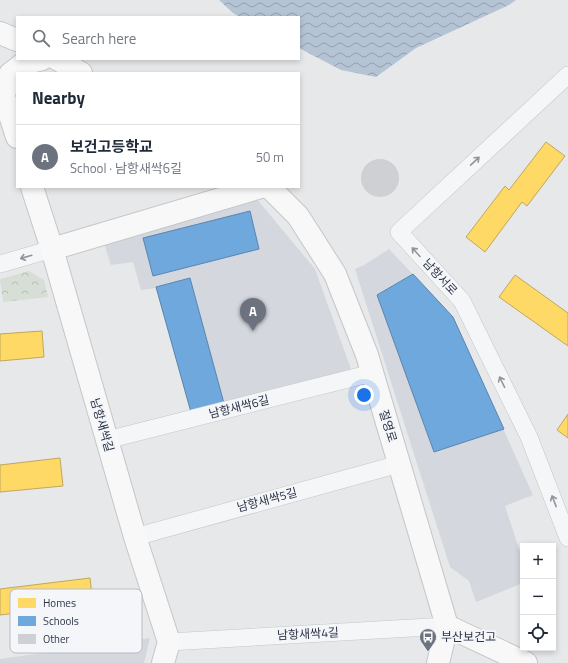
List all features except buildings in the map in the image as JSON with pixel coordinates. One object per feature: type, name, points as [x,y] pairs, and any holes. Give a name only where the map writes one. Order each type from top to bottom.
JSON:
[{"type":"street","points":[[0,33],[16,40]]},
{"type":"street","points":[[16,134],[2,90],[10,74],[23,64],[38,60]]},
{"type":"street","points":[[59,60],[79,72]]},
{"type":"street","name":"남항서로","points":[[568,76],[399,232],[462,301],[529,437],[568,538]]},
{"type":"street","name":"남항새싹길","points":[[32,188],[52,249],[135,537],[169,642]]},
{"type":"street","points":[[0,264],[258,188]]},
{"type":"street","name":"절영로","points":[[270,188],[298,216],[335,274],[367,355],[447,626]]},
{"type":"street","name":"남항새싹6길","points":[[106,440],[372,373]]},
{"type":"street","name":"남항새싹5길","points":[[135,537],[399,464]]},
{"type":"street","points":[[438,663],[447,626],[526,663]]},
{"type":"street","name":"남항새싹4길","points":[[169,642],[447,626]]},
{"type":"street","points":[[163,663],[169,642]]},
{"type":"shaded area","points":[[256,198],[315,269],[352,372],[192,416],[156,288],[141,290],[133,262],[111,265],[103,240]]},
{"type":"shaded area","points":[[389,249],[453,317],[533,495],[505,506],[520,552],[520,584],[476,602],[469,581],[450,567],[355,269]]},
{"type":"shaded area","points":[[150,638],[144,663],[0,663],[0,659],[43,653],[142,653],[142,639]]},
{"type":"green space","points":[[29,271],[44,280],[48,297],[3,302],[0,279]]},
{"type":"water","points":[[219,0],[516,0],[509,5],[416,48],[376,77],[341,70],[300,49],[300,16],[238,16]]},
{"type":"place","name":"보건고등학교","points":[[253,331]]},
{"type":"place","name":"부산보건고","points":[[428,652]]}]
